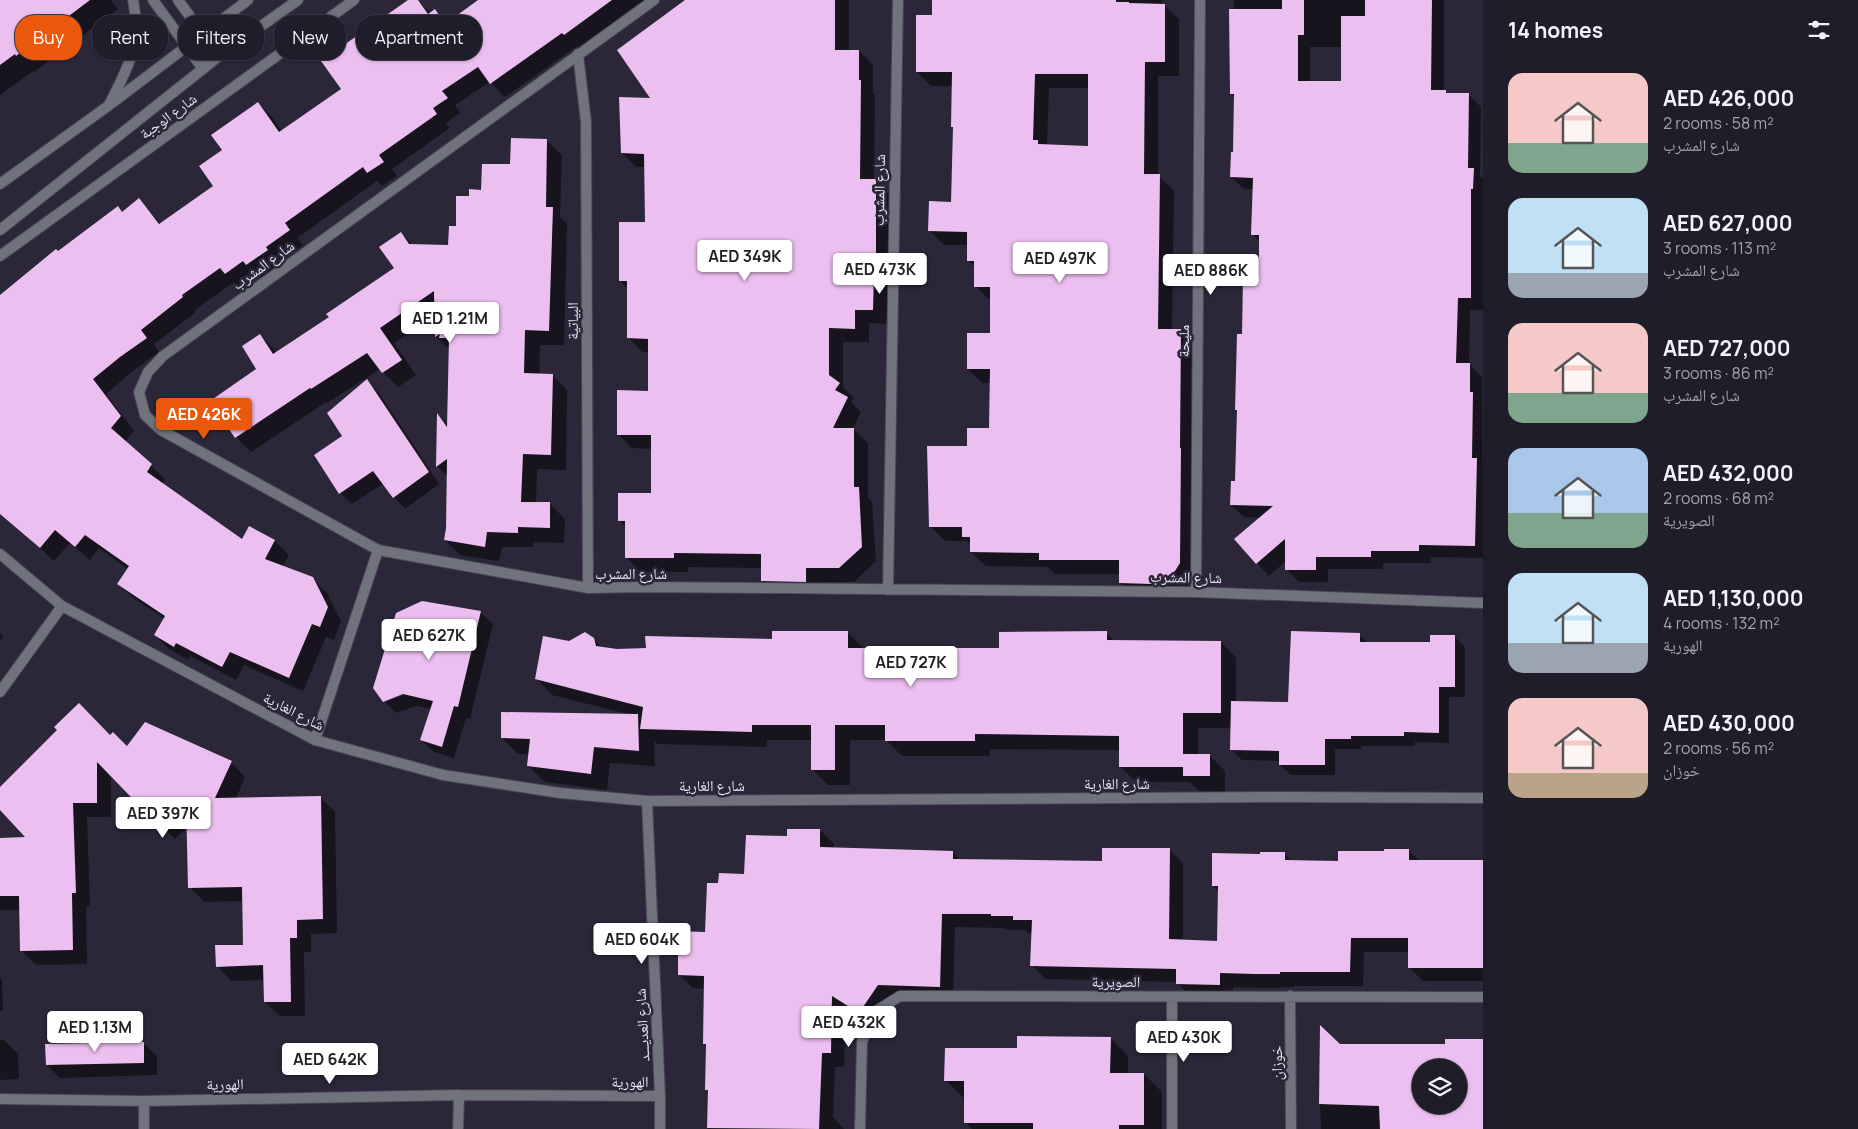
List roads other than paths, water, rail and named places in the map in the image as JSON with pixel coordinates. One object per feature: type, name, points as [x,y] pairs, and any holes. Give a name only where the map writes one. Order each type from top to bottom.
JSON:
[{"type":"street","points":[[108,106],[133,55],[136,38],[133,0]]},
{"type":"street","points":[[152,0],[178,34]]},
{"type":"street","points":[[178,0],[188,15]]},
{"type":"street","points":[[228,15],[248,0]]},
{"type":"street","name":"شارع الوجبة","points":[[264,24],[298,0]]},
{"type":"street","name":"شارع الوجبة","points":[[0,256],[354,0]]},
{"type":"street","name":"شارع المشرب","points":[[654,0],[164,356],[148,372],[139,392],[145,415],[161,430],[378,550],[588,588],[1196,592],[1483,604]]},
{"type":"street","name":"شارع المشرب","points":[[888,590],[898,0]]},
{"type":"street","name":"مليحة","points":[[1196,592],[1200,0]]},
{"type":"street","points":[[0,184],[178,53]]},
{"type":"street","name":"البياتية","points":[[578,54],[586,122],[588,588]]},
{"type":"street","points":[[197,60],[203,69]]},
{"type":"street","name":"شارع الوجبة","points":[[0,230],[214,60]]},
{"type":"street","points":[[315,740],[378,550]]},
{"type":"street","name":"شارع الغارية","points":[[0,554],[62,606],[315,740],[443,775],[560,793],[647,801],[1276,797],[1483,798]]},
{"type":"street","points":[[0,692],[62,606]]},
{"type":"street","name":"شارع العديـــد","points":[[647,801],[660,1129]]},
{"type":"street","name":"الصويرية","points":[[860,1129],[862,1042],[873,1013],[900,996],[1483,997]]},
{"type":"street","name":"خوزان","points":[[1290,996],[1291,1129]]},
{"type":"street","points":[[1172,997],[1172,1129]]},
{"type":"street","points":[[458,1129],[459,1095]]},
{"type":"street","name":"الهورية","points":[[0,1099],[144,1101],[459,1095],[660,1096]]},
{"type":"street","points":[[144,1101],[144,1129]]}]
